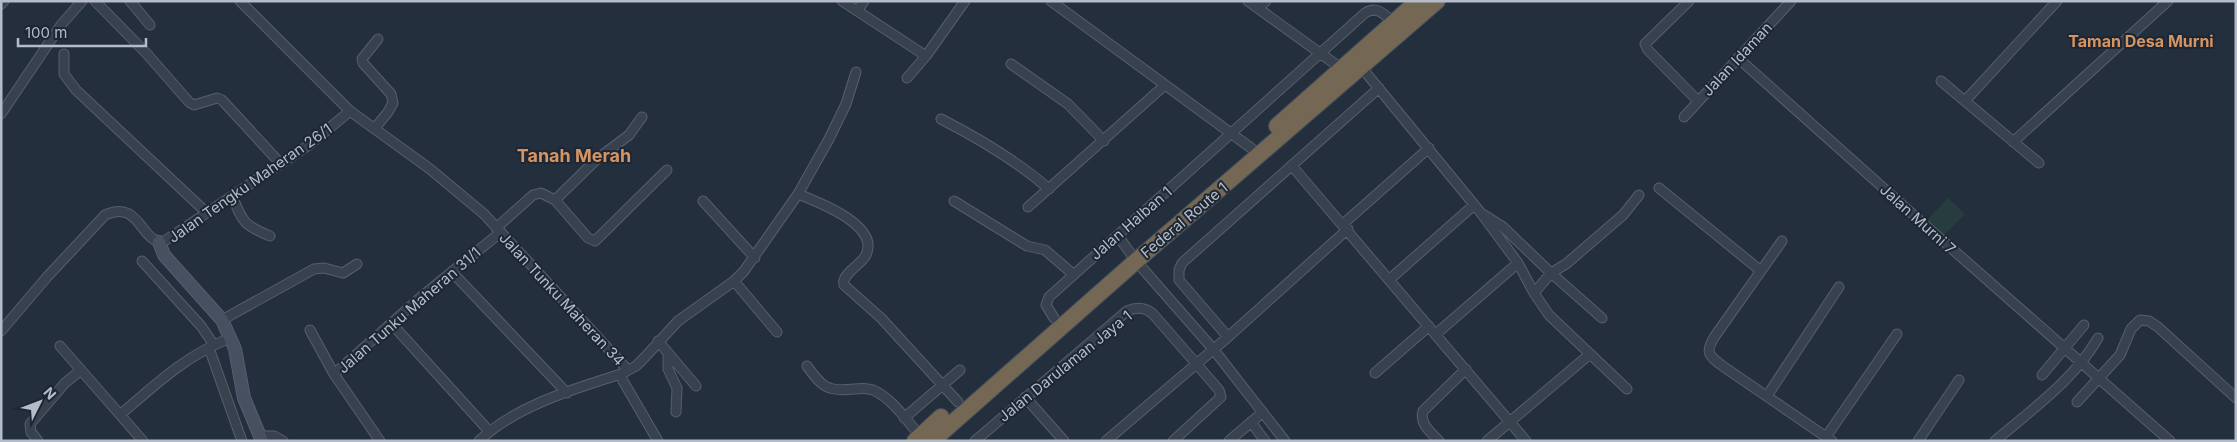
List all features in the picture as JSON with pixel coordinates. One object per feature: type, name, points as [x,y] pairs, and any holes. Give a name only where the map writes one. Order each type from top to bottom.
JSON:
[{"type":"highway","name":"Federal Route 1","points":[[922,439],[958,402],[1054,318],[1133,257],[1251,148],[1418,1]]},
{"type":"highway","name":"Federal Route 1","points":[[922,439],[1133,257],[1362,68],[1437,1]]},
{"type":"street","points":[[1,4],[4,1]]},
{"type":"street","points":[[1,114],[61,25],[82,1]]},
{"type":"street","points":[[95,1],[147,54],[189,102],[194,105],[217,98],[222,100],[280,163]]},
{"type":"street","points":[[130,1],[150,25]]},
{"type":"street","name":"Jalan Tunku Maheran 34","points":[[240,1],[350,111],[430,169],[484,214],[625,372],[623,381],[658,441]]},
{"type":"street","points":[[842,1],[926,56]]},
{"type":"street","points":[[857,11],[864,1]]},
{"type":"street","points":[[907,78],[926,56],[964,1]]},
{"type":"street","points":[[1051,1],[1251,148]]},
{"type":"street","points":[[1248,1],[1342,69]]},
{"type":"street","points":[[1258,8],[1266,1]]},
{"type":"street","points":[[1689,1],[1646,44],[1648,50],[1698,101]]},
{"type":"street","points":[[1965,101],[2057,1]]},
{"type":"street","points":[[2013,142],[2168,1]]},
{"type":"street","name":"Jalan Idaman","points":[[1684,117],[1786,3]]},
{"type":"street","name":"Jalan Halban 1","points":[[1054,318],[1047,308],[1047,300],[1073,274],[1232,134],[1320,53],[1370,10],[1380,10],[1394,23]]},
{"type":"street","points":[[375,128],[393,103],[391,94],[363,63],[362,59],[378,39]]},
{"type":"street","points":[[64,54],[64,74],[76,90],[207,213]]},
{"type":"street","name":"Jalan Murni 7","points":[[1738,58],[2170,441]]},
{"type":"street","points":[[1011,64],[1068,104],[1104,140]]},
{"type":"street","points":[[1362,68],[1482,213],[1518,263],[1534,293],[1549,315],[1627,389]]},
{"type":"street","points":[[479,441],[489,431],[514,415],[625,372],[645,357],[678,321],[734,281],[755,258],[798,194],[846,104],[856,72]]},
{"type":"street","points":[[1942,81],[2039,163]]},
{"type":"street","points":[[1028,207],[1165,85]]},
{"type":"street","points":[[1228,337],[1179,280],[1179,270],[1182,263],[1379,88]]},
{"type":"street","name":"Jalan Tengku Maheran 26/1","points":[[1,331],[47,277],[105,215],[115,210],[125,212],[160,242],[168,240],[309,145],[350,111]]},
{"type":"street","points":[[642,117],[629,134],[597,159],[554,200],[588,238],[595,241],[667,170]]},
{"type":"street","points":[[941,119],[999,150],[1028,170],[1049,189]]},
{"type":"street","points":[[1106,441],[1214,350],[1429,148]]},
{"type":"street","points":[[1292,166],[1466,368],[1526,441]]},
{"type":"street","points":[[1659,188],[1761,271]]},
{"type":"street","name":"Jalan Tunku Maheran 31/1","points":[[380,441],[334,374],[452,272],[533,195],[541,193],[554,200]]},
{"type":"street","points":[[798,194],[838,212],[863,232],[868,246],[866,254],[845,277],[844,285],[881,318],[958,402]]},
{"type":"street","points":[[1534,293],[1551,273],[1566,264],[1623,215],[1639,195]]},
{"type":"street","points":[[232,196],[240,215],[248,226],[270,236]]},
{"type":"street","points":[[703,201],[755,258]]},
{"type":"street","points":[[954,201],[1027,246],[1045,250],[1073,274]]},
{"type":"street","points":[[1390,279],[1474,204]]},
{"type":"street","points":[[1482,213],[1503,226],[1551,273],[1602,318]]},
{"type":"street","points":[[1118,236],[1133,257],[1214,350],[1285,441]]},
{"type":"street","points":[[1782,241],[1708,346],[1708,352],[1712,358],[1829,439],[1896,334]]},
{"type":"street","points":[[160,242],[164,256],[222,320],[239,364],[244,398],[261,438],[274,436],[283,441]]},
{"type":"street","points":[[142,261],[201,326],[212,346],[242,441]]},
{"type":"street","points":[[1436,334],[1518,263]]},
{"type":"street","points":[[222,320],[314,269],[324,268],[343,273],[357,264]]},
{"type":"street","points":[[452,272],[567,393]]},
{"type":"street","points":[[734,281],[777,332]]},
{"type":"street","points":[[1767,396],[1840,287]]},
{"type":"street","name":"Jalan Darulaman Jaya 1","points":[[975,441],[1025,396],[1133,309],[1149,310],[1219,390],[1221,397],[1174,441]]},
{"type":"street","points":[[2078,402],[2124,349],[2131,329],[2140,320],[2158,327],[2236,398]]},
{"type":"street","points":[[391,323],[489,431]]},
{"type":"street","points":[[2042,375],[2066,349],[2084,325]]},
{"type":"street","points":[[1376,373],[1429,326]]},
{"type":"street","points":[[310,330],[334,374]]},
{"type":"street","points":[[120,415],[180,364],[230,338]]},
{"type":"street","points":[[1994,441],[2058,387],[2081,362],[2098,338]]},
{"type":"street","points":[[658,342],[696,386]]},
{"type":"street","points":[[60,346],[143,441]]},
{"type":"street","points":[[668,353],[668,369],[677,388],[676,412]]},
{"type":"street","points":[[1487,441],[1590,354]]},
{"type":"street","points":[[807,366],[821,384],[827,388],[841,390],[862,388],[875,391],[904,418],[922,439]]},
{"type":"street","points":[[1439,441],[1426,426],[1422,416],[1423,412],[1466,368]]},
{"type":"street","points":[[38,441],[31,432],[30,424],[65,383],[81,370]]},
{"type":"street","points":[[904,418],[960,370]]},
{"type":"street","points":[[1918,441],[1959,380]]},
{"type":"street","points":[[1025,396],[1064,441]]},
{"type":"street","points":[[1229,441],[1263,412]]},
{"type":"street","points":[[1251,422],[1265,441]]},
{"type":"green space","points":[[1948,198],[1965,214],[1943,236],[1927,220]]},
{"type":"waterway","points":[[1216,117],[1223,122]]},
{"type":"district","name":"Taman Desa Murni","points":[[2141,41]]},
{"type":"district","name":"Tanah Merah","points":[[574,155]]}]
